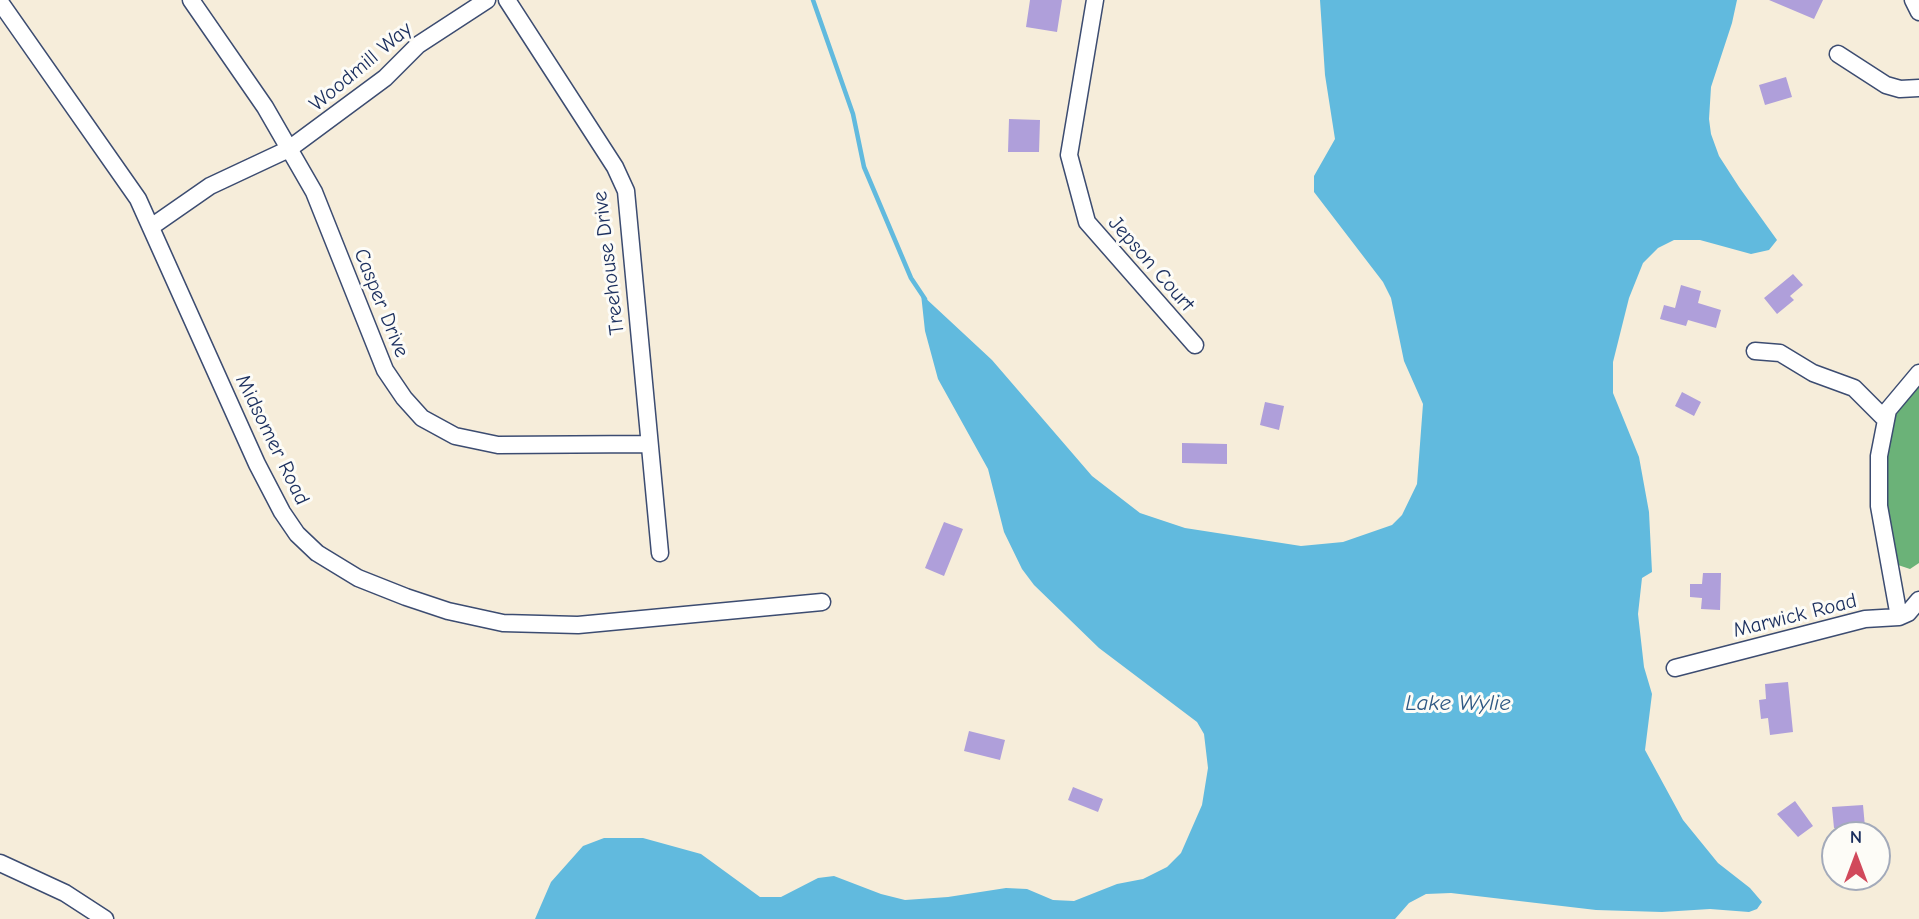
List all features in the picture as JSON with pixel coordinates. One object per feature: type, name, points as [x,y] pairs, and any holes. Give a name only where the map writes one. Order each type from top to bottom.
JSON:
[{"type":"street","name":"Casper Drive","points":[[191,0],[265,107],[314,192],[385,370],[422,418],[455,436],[498,445],[648,444]]},
{"type":"street","name":"Woodmill Way","points":[[151,227],[210,186],[289,149],[385,78],[418,45],[487,0]]},
{"type":"street","name":"Treehouse Drive","points":[[507,0],[615,167],[625,191],[660,553]]},
{"type":"street","name":"Jepson Court","points":[[1095,0],[1069,155],[1087,222],[1195,345]]},
{"type":"street","points":[[1913,0],[1919,12]]},
{"type":"street","name":"Midsomer Road","points":[[0,2],[125,178],[151,227],[231,410],[282,512],[297,534],[333,564],[358,578],[448,611],[524,625],[578,625],[822,603]]},
{"type":"street","points":[[1838,54],[1886,85],[1900,89],[1919,88]]},
{"type":"street","points":[[1755,351],[1780,353],[1813,373],[1854,388],[1885,418]]},
{"type":"street","points":[[1919,373],[1892,403],[1885,418],[1878,489],[1899,617],[1908,613],[1919,600]]},
{"type":"street","name":"Marwick Road","points":[[1675,667],[1865,619],[1899,617]]},
{"type":"street","points":[[0,863],[65,893],[105,919]]},
{"type":"green space","points":[[1919,378],[1919,563],[1910,569],[1895,564],[1882,477],[1898,401]]},
{"type":"water","name":"Lake Wylie","points":[[1320,0],[1737,0],[1711,87],[1711,134],[1719,156],[1777,240],[1769,250],[1751,254],[1700,240],[1674,240],[1658,248],[1643,263],[1629,298],[1613,362],[1613,393],[1639,457],[1649,512],[1652,572],[1642,578],[1638,614],[1644,667],[1652,694],[1645,750],[1683,820],[1718,863],[1750,888],[1762,902],[1757,909],[1749,912],[1710,909],[1662,912],[1596,910],[1451,893],[1426,894],[1409,903],[1395,919],[535,919],[551,882],[583,846],[604,838],[643,838],[701,854],[760,897],[781,897],[818,878],[834,876],[905,900],[1006,888],[1027,889],[1053,900],[1074,901],[1117,884],[1143,879],[1167,867],[1181,853],[1202,805],[1208,768],[1204,734],[1197,722],[1099,648],[1034,585],[1022,569],[1004,532],[988,469],[938,379],[925,331],[921,294],[992,360],[1092,476],[1140,513],[1185,528],[1301,546],[1343,542],[1392,525],[1402,515],[1417,484],[1423,404],[1404,361],[1391,298],[1383,282],[1314,192],[1314,176],[1335,139],[1325,75]]},
{"type":"building","points":[[1030,0],[1062,0],[1057,32],[1026,27]]},
{"type":"building","points":[[1769,0],[1823,0],[1814,19]]},
{"type":"building","points":[[1786,77],[1792,97],[1765,105],[1759,85]]},
{"type":"building","points":[[1009,119],[1040,120],[1039,152],[1008,152]]},
{"type":"building","points":[[1793,274],[1803,285],[1790,296],[1794,300],[1777,314],[1764,298]]},
{"type":"building","points":[[1681,285],[1701,291],[1698,303],[1721,310],[1716,328],[1688,320],[1686,326],[1660,319],[1664,305],[1675,308]]},
{"type":"building","points":[[1682,392],[1701,402],[1694,416],[1675,406]]},
{"type":"building","points":[[1265,402],[1284,406],[1279,430],[1260,425]]},
{"type":"building","points":[[1182,443],[1227,444],[1227,464],[1182,463]]},
{"type":"building","points":[[944,522],[963,529],[944,576],[925,568]]},
{"type":"building","points":[[1703,573],[1721,573],[1720,610],[1701,609],[1702,598],[1690,597],[1690,584],[1702,584]]},
{"type":"building","points":[[1788,682],[1793,732],[1770,735],[1768,718],[1761,719],[1759,700],[1766,699],[1765,684]]},
{"type":"building","points":[[969,731],[1005,740],[1000,760],[964,751]]},
{"type":"building","points":[[1073,787],[1103,799],[1098,812],[1068,800]]},
{"type":"building","points":[[1795,801],[1813,826],[1798,837],[1777,814]]},
{"type":"building","points":[[1863,805],[1864,821],[1833,821],[1832,807]]},
{"type":"waterway","points":[[813,0],[853,114],[864,167],[911,278],[925,299]]}]
